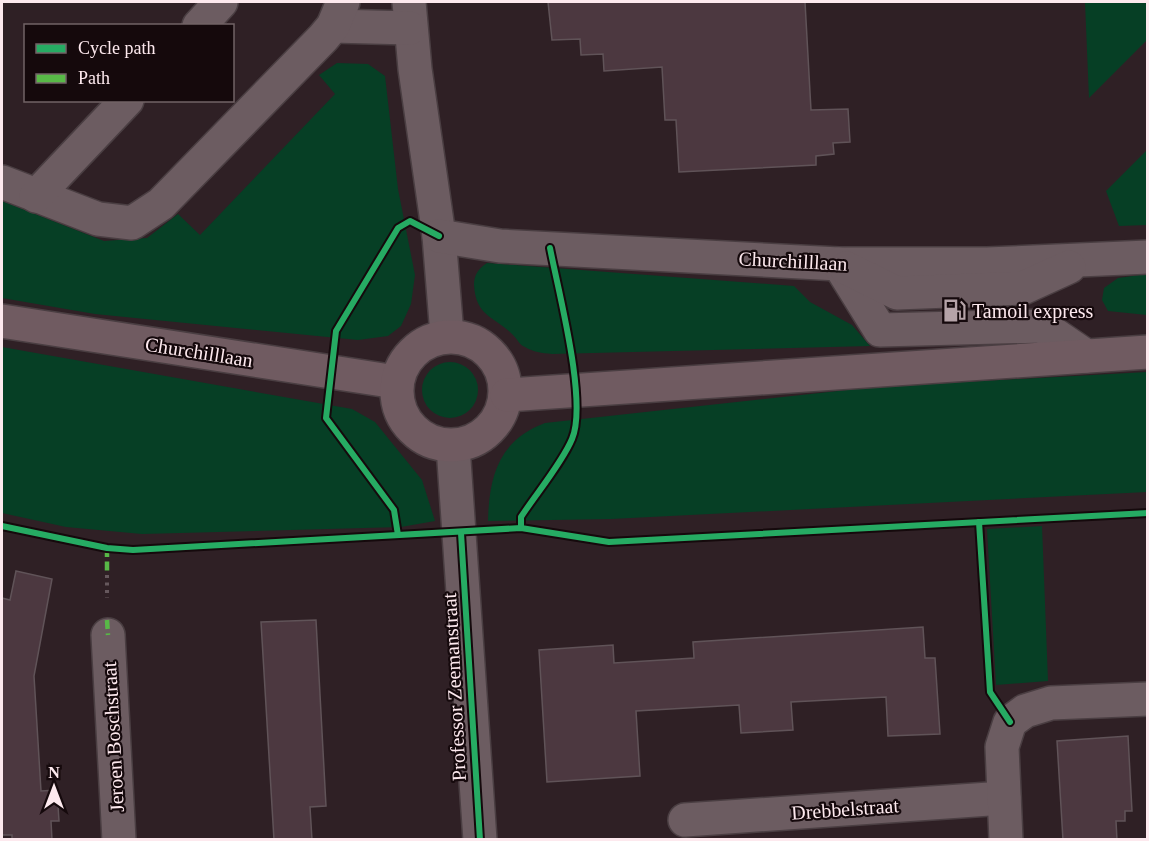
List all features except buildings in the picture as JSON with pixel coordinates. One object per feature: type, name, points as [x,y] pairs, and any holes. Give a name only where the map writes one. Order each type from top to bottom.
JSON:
[{"type":"main road","name":"Churchilllaan","points":[[2,321],[396,382]]},
{"type":"main road","points":[[447,335],[478,342],[500,364],[507,395],[498,420],[479,438],[453,446],[422,438],[400,414],[396,382],[405,359],[423,342],[447,335]]},
{"type":"main road","points":[[507,395],[1148,352]]},
{"type":"street","points":[[201,24],[221,2]]},
{"type":"street","points":[[2,182],[98,219],[132,224],[161,204],[338,14],[409,15],[439,236],[447,335]]},
{"type":"street","points":[[36,196],[125,102]]},
{"type":"street","name":"Churchilllaan","points":[[439,236],[500,246],[839,264],[987,264],[1148,257]]},
{"type":"street","points":[[839,264],[880,330],[1042,326],[1086,356]]},
{"type":"street","name":"Professor Zeemanstraat","points":[[453,446],[480,840]]},
{"type":"street","name":"Jeroen Boschstraat","points":[[108,635],[119,840]]},
{"type":"street","points":[[1006,840],[1002,747],[1010,722],[1025,711],[1052,703],[1148,699]]},
{"type":"street","name":"Drebbelstraat","points":[[685,820],[1004,798]]},
{"type":"green space","points":[[1085,2],[1148,2],[1147,40],[1089,98]]},
{"type":"green space","points":[[337,63],[368,64],[385,76],[398,189],[415,275],[411,304],[401,326],[388,336],[358,340],[95,314],[2,298],[2,201],[104,241],[147,238],[178,214],[200,235],[335,94],[319,75]]},
{"type":"green space","points":[[1147,150],[1147,225],[1119,226],[1106,191]]},
{"type":"green space","points":[[487,263],[794,286],[810,302],[852,325],[870,346],[552,354],[538,352],[521,345],[478,304],[475,296],[475,278],[479,270]]},
{"type":"green space","points":[[1147,274],[1147,315],[1108,311],[1102,300],[1104,288],[1118,278]]},
{"type":"green space","points":[[2,347],[352,409],[375,422],[422,480],[435,521],[401,527],[142,534],[66,527],[2,513]]},
{"type":"green space","points":[[444,362],[456,362],[466,366],[474,374],[478,390],[474,406],[466,414],[456,418],[444,418],[434,414],[426,406],[422,396],[422,384],[426,374],[434,366]]},
{"type":"green space","points":[[1147,372],[1147,492],[611,519],[488,521],[491,489],[500,461],[517,439],[529,430],[545,423],[875,387]]},
{"type":"green space","points":[[1042,526],[1048,681],[996,685],[987,529]]},
{"type":"marked path","points":[[107,548],[107,575]]},
{"type":"marked path","points":[[107,620],[108,635]]},
{"type":"cycle path","points":[[398,535],[394,510],[326,418],[336,331],[398,228],[410,221],[439,236]]},
{"type":"cycle path","points":[[521,528],[521,517],[562,458],[572,439],[576,422],[574,373],[570,345],[550,248]]},
{"type":"cycle path","points":[[2,526],[107,548],[133,550],[521,528],[609,542],[1148,513]]},
{"type":"cycle path","points":[[979,522],[990,692],[1010,722]]},
{"type":"cycle path","points":[[461,533],[480,840]]},
{"type":"place","name":"Tamoil express","points":[[954,311]]}]
